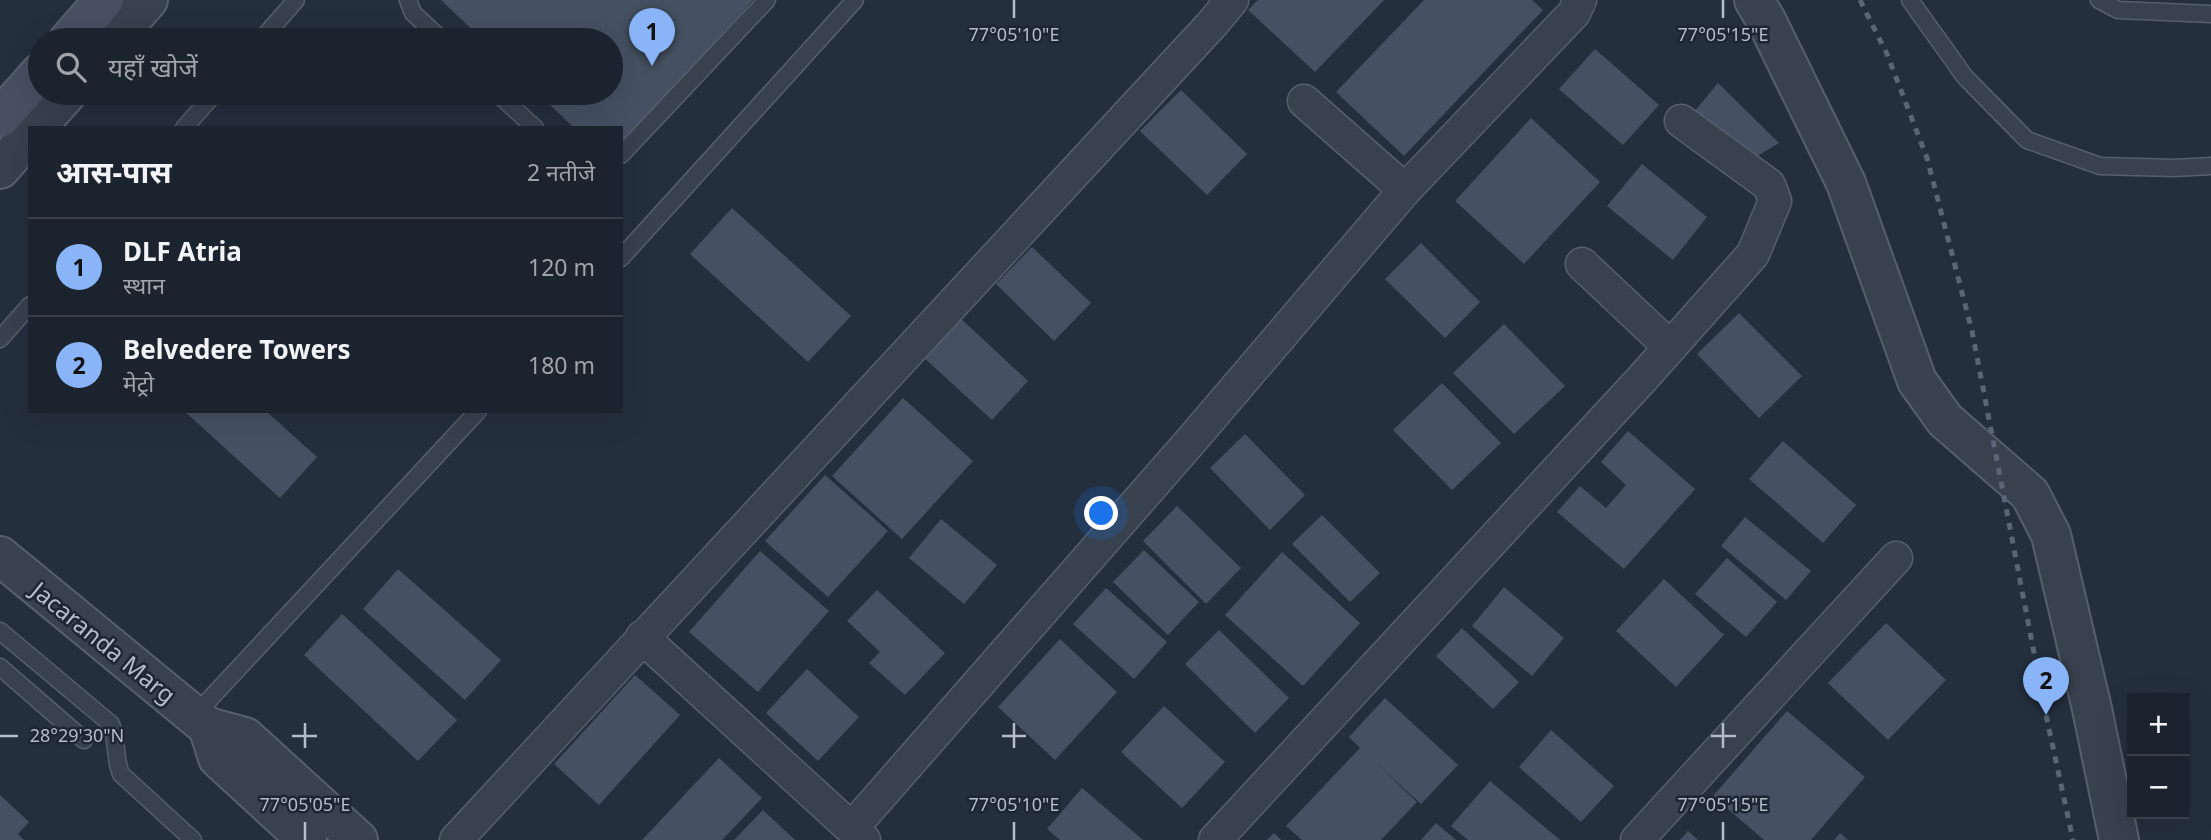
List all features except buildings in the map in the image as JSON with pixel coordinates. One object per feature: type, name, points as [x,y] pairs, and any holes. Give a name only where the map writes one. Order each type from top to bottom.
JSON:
[{"type":"main road","points":[[80,28],[104,0]]},
{"type":"main road","points":[[0,118],[28,86]]},
{"type":"street","points":[[124,28],[148,0]]},
{"type":"street","points":[[456,840],[1232,0]]},
{"type":"street","points":[[642,637],[858,834],[1405,190],[1574,13],[1580,0]]},
{"type":"street","points":[[1754,0],[1846,183],[1917,381],[1945,420],[2030,494],[2051,535],[2092,709],[2119,840]]},
{"type":"street","points":[[1304,101],[1405,190]]},
{"type":"street","points":[[38,126],[56,105]]},
{"type":"street","points":[[1215,840],[1753,254],[1774,201],[1769,185],[1681,121]]},
{"type":"street","points":[[0,169],[28,137]]},
{"type":"street","points":[[1583,264],[1670,347]]},
{"type":"street","points":[[1637,840],[1896,558]]},
{"type":"street","name":"Jacaranda Marg","points":[[4,568],[201,722],[245,737],[358,840]]},
{"type":"street","points":[[201,722],[218,758],[307,840]]},
{"type":"lane","points":[[272,28],[296,0]]},
{"type":"lane","points":[[408,0],[413,13],[429,28]]},
{"type":"lane","points":[[623,153],[767,0]]},
{"type":"lane","points":[[623,256],[855,0]]},
{"type":"lane","points":[[1910,0],[1965,77],[2027,140],[2100,166],[2211,166]]},
{"type":"lane","points":[[2099,0],[2118,10],[2211,14]]},
{"type":"lane","points":[[186,126],[204,105]]},
{"type":"lane","points":[[511,105],[533,126]]},
{"type":"lane","points":[[0,339],[28,307]]},
{"type":"lane","points":[[201,722],[476,413]]},
{"type":"lane","points":[[0,631],[111,724],[117,744],[117,765],[121,774],[192,840]]},
{"type":"lane","points":[[0,667],[84,740]]},
{"type":"railway","points":[[1860,0],[1887,54],[1927,158],[1972,331],[2046,715],[2073,840]]},
{"type":"place","name":"DLF Atria","points":[[652,66]]},
{"type":"place","name":"Belvedere Towers","points":[[2046,715]]}]
